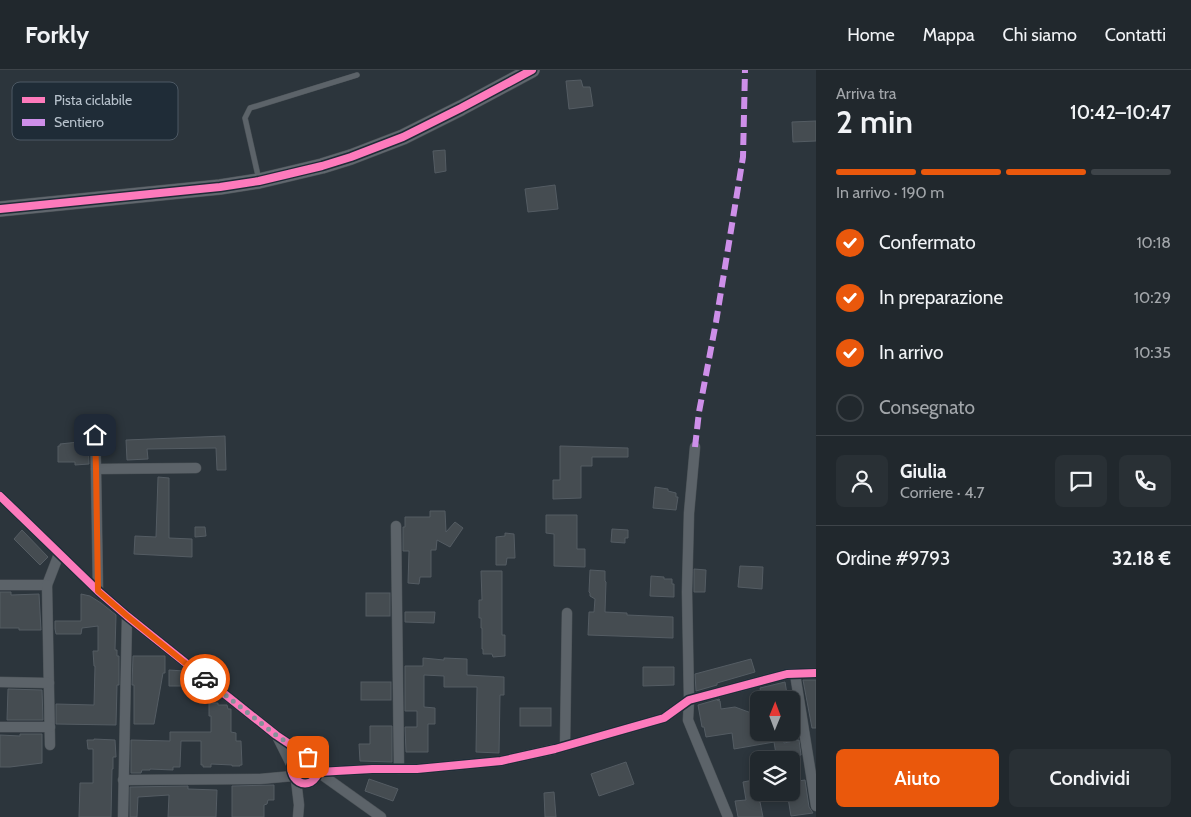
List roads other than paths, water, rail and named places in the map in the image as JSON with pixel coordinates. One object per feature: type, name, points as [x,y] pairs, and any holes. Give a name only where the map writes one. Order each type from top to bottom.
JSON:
[{"type":"street","points":[[0,209],[220,187],[259,181],[329,164],[403,137],[532,70]]},
{"type":"street","points":[[95,435],[98,591]]},
{"type":"street","points":[[695,447],[689,513],[687,592],[688,720],[728,817]]},
{"type":"street","points":[[96,468],[196,468]]},
{"type":"street","points":[[0,496],[98,591],[127,616],[276,735],[316,762],[318,772],[300,805],[298,817]]},
{"type":"street","points":[[396,526],[399,769]]},
{"type":"street","points":[[50,745],[47,585],[59,554]]},
{"type":"street","points":[[0,585],[47,585]]},
{"type":"street","points":[[565,746],[567,613]]},
{"type":"street","points":[[122,817],[127,616]]},
{"type":"street","points":[[318,772],[417,769],[500,761],[565,746],[664,718],[689,700],[777,677],[816,672]]},
{"type":"street","points":[[795,674],[816,806]]},
{"type":"street","points":[[0,682],[49,683]]},
{"type":"street","points":[[0,727],[50,727]]},
{"type":"street","points":[[276,735],[293,774],[300,805]]},
{"type":"street","points":[[308,757],[302,756],[297,758],[294,762],[293,774],[300,782],[311,782]]},
{"type":"street","points":[[318,772],[378,816]]},
{"type":"street","points":[[123,780],[260,779],[293,774]]},
{"type":"lane","points":[[259,181],[245,118],[250,108],[357,75]]}]
